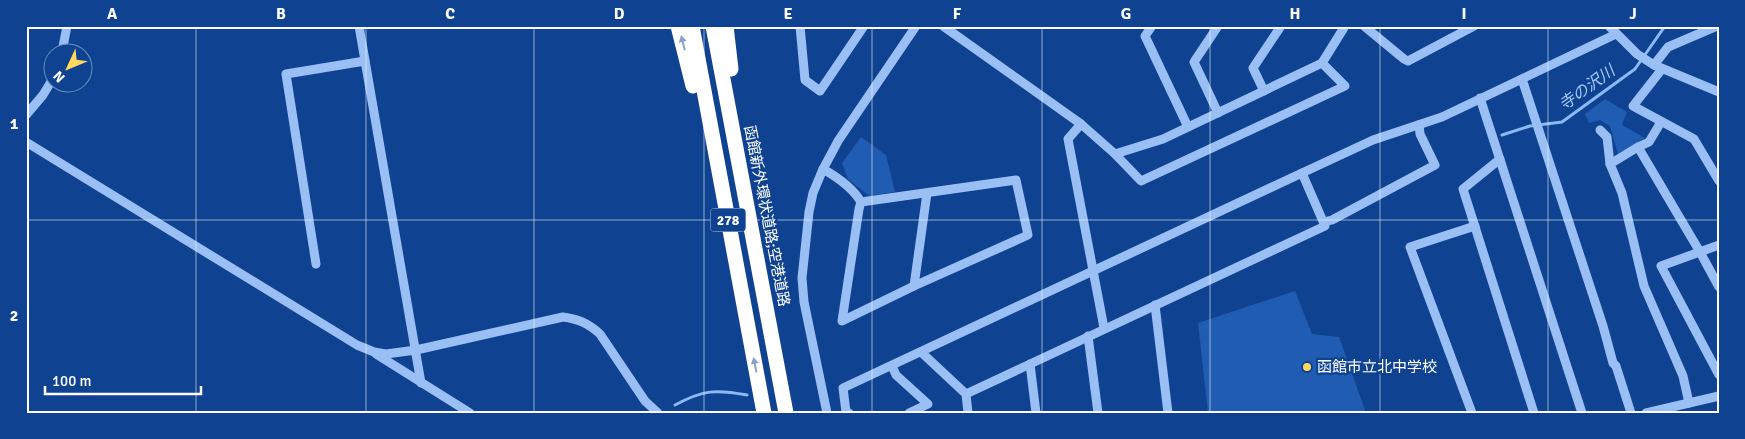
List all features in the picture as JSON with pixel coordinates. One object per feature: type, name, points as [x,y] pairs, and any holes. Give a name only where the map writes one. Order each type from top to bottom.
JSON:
[{"type":"highway","points":[[678,26],[732,243]]},
{"type":"highway","name":"278","points":[[692,26],[764,413]]},
{"type":"highway","name":"函館新外環状道路;空港道路","points":[[713,26],[786,413]]},
{"type":"highway","points":[[726,26],[766,306]]},
{"type":"street","points":[[64,42],[67,26]]},
{"type":"street","points":[[359,26],[421,382]]},
{"type":"street","points":[[800,26],[805,80],[820,90],[864,26]]},
{"type":"street","points":[[827,413],[804,302],[802,278],[809,212],[823,169],[846,126],[916,26]]},
{"type":"street","points":[[943,26],[1081,124],[1115,154],[1141,181],[1346,86],[1322,63]]},
{"type":"street","points":[[1152,26],[1145,36],[1188,127]]},
{"type":"street","points":[[1218,26],[1194,62],[1218,113]]},
{"type":"street","points":[[1264,90],[1253,68],[1281,26]]},
{"type":"street","points":[[1364,26],[1408,61],[1468,27]]},
{"type":"street","points":[[1609,26],[1637,54],[1655,65],[1718,90]]},
{"type":"street","points":[[1717,26],[1668,47],[1655,65],[1633,106],[1694,139],[1719,181]]},
{"type":"street","points":[[1115,154],[1163,139],[1322,63],[1343,27]]},
{"type":"street","points":[[849,413],[846,412],[842,388],[1373,140],[1442,117],[1616,34]]},
{"type":"street","points":[[316,264],[286,74],[365,60]]},
{"type":"street","points":[[1522,79],[1603,326],[1613,363],[1616,366],[1631,413]]},
{"type":"street","points":[[26,114],[45,92]]},
{"type":"street","points":[[1480,98],[1582,413]]},
{"type":"street","points":[[1610,164],[1649,142],[1661,122]]},
{"type":"street","points":[[1081,124],[1068,140],[1104,328]]},
{"type":"street","points":[[1324,222],[1332,220],[1435,165],[1420,134],[1419,125]]},
{"type":"street","points":[[1600,130],[1607,137],[1610,164],[1622,193],[1644,286],[1683,376],[1690,403]]},
{"type":"street","points":[[26,142],[357,345],[374,352],[470,413]]},
{"type":"street","points":[[1638,147],[1719,287]]},
{"type":"street","points":[[1500,159],[1463,189],[1534,413]]},
{"type":"street","points":[[823,169],[835,176],[859,197],[861,202],[858,209],[842,321],[914,286],[1028,235],[1016,180],[861,202]]},
{"type":"street","points":[[966,394],[1326,226],[1302,173]]},
{"type":"street","points":[[914,286],[927,194]]},
{"type":"street","points":[[1472,413],[1410,247],[1475,226]]},
{"type":"street","points":[[1719,245],[1661,266],[1719,375]]},
{"type":"street","points":[[1154,305],[1168,413]]},
{"type":"street","points":[[374,352],[386,354],[416,350],[563,317],[578,319],[591,326],[600,334],[645,401],[658,413]]},
{"type":"street","points":[[1088,336],[1098,413]]},
{"type":"street","points":[[920,352],[966,394],[968,413]]},
{"type":"street","points":[[1030,364],[1036,413]]},
{"type":"street","points":[[892,366],[896,375],[928,404],[909,413]]},
{"type":"street","points":[[1646,413],[1669,410],[1719,396]]},
{"type":"shaded area","points":[[1605,99],[1627,112],[1622,125],[1645,138],[1618,154],[1610,126],[1600,120],[1589,123],[1585,114]]},
{"type":"shaded area","points":[[861,137],[886,155],[895,192],[869,196],[848,179],[842,163]]},
{"type":"shaded area","points":[[1295,291],[1312,334],[1339,337],[1366,413],[1208,413],[1198,323]]},
{"type":"waterway","name":"寺の沢川","points":[[1502,135],[1530,126],[1562,122],[1635,69],[1665,26]]},
{"type":"waterway","name":"寺の沢川","points":[[675,405],[694,396],[710,392],[747,395]]},
{"type":"place","name":"函館市立北中学校","points":[[1307,367]]}]
